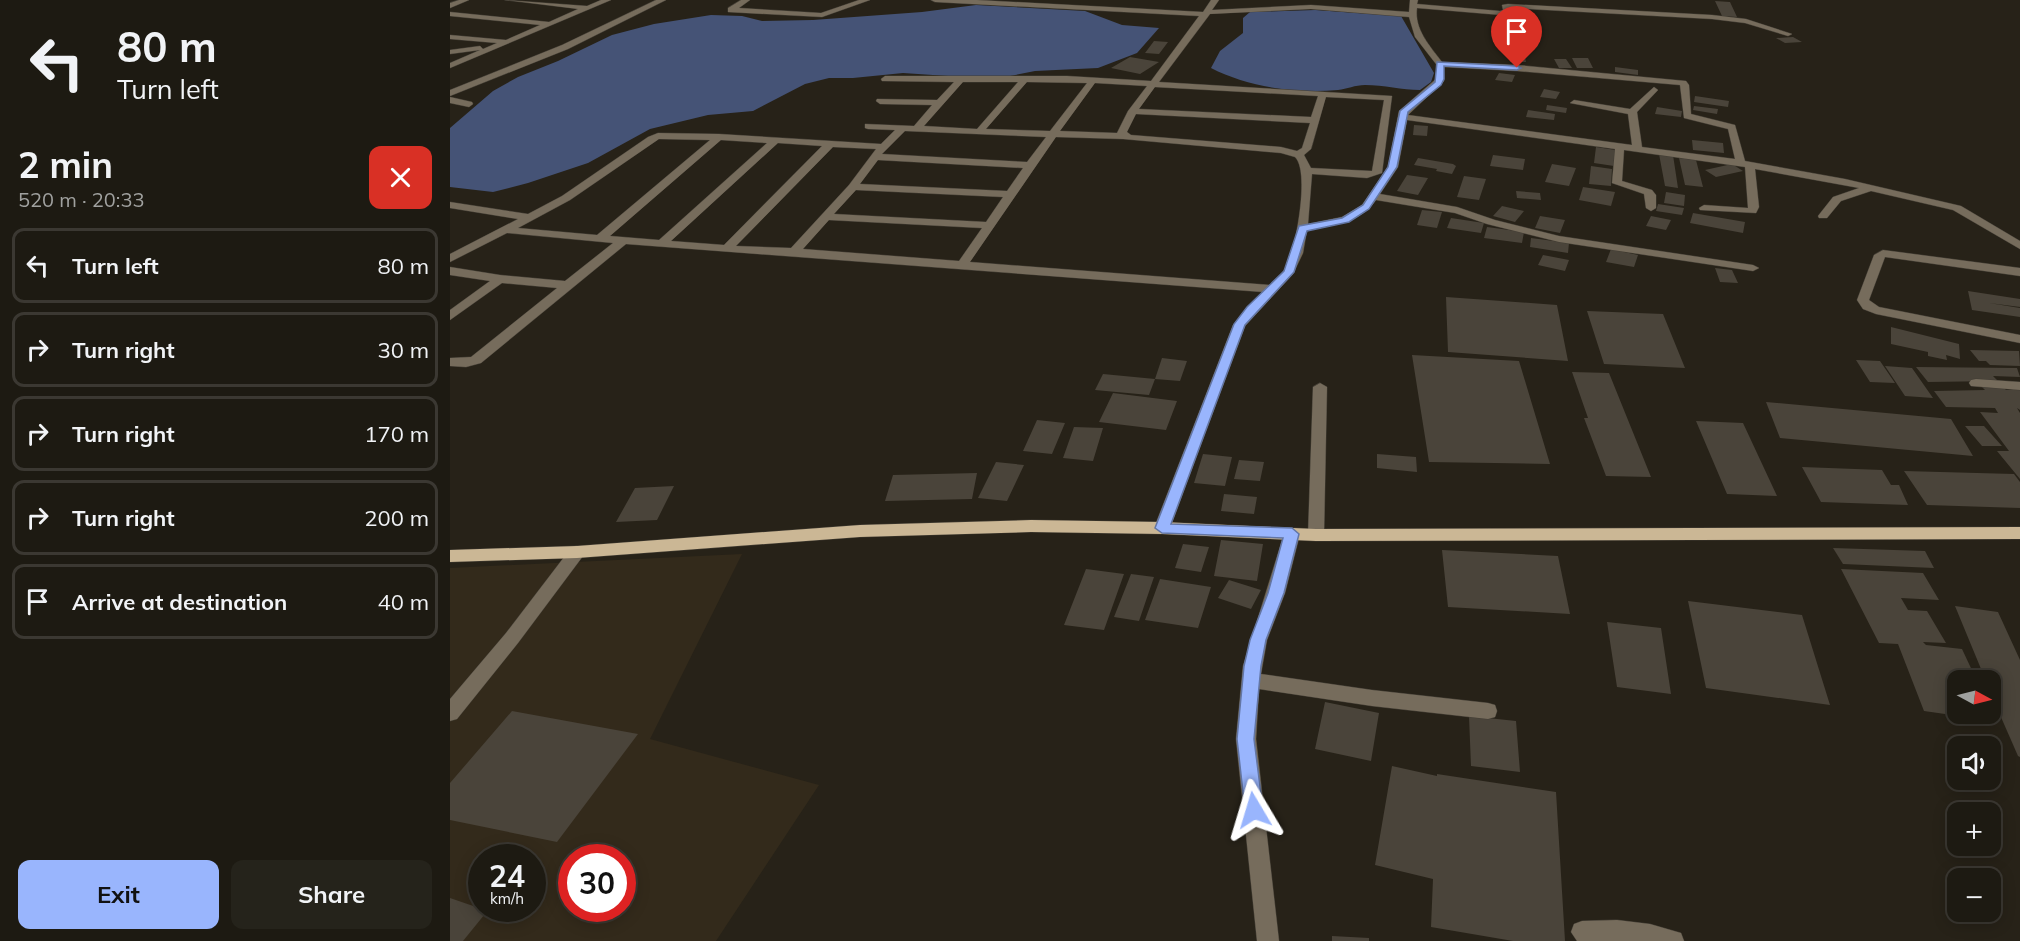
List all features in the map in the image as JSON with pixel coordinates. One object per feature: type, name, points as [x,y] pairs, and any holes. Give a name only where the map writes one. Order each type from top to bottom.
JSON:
[{"type":"main road","points":[[450,556],[577,552],[860,531],[1031,526],[1162,528],[1316,535],[2020,533]]},
{"type":"street","points":[[450,6],[465,0]]},
{"type":"street","points":[[509,0],[589,8]]},
{"type":"street","points":[[450,66],[607,0]]},
{"type":"street","points":[[450,93],[565,46],[662,0]]},
{"type":"street","points":[[746,0],[731,10],[822,15],[866,0]]},
{"type":"street","points":[[856,0],[866,0]]},
{"type":"street","points":[[935,0],[1207,13],[1313,3],[1354,10],[1413,7],[1501,12],[1507,11],[1505,7],[1508,6],[1712,17],[1746,21],[1788,34]]},
{"type":"street","points":[[1124,136],[1122,133],[1133,111],[1215,0]]},
{"type":"street","points":[[1267,8],[1271,0]]},
{"type":"street","points":[[1354,10],[1359,0]]},
{"type":"street","points":[[1302,228],[1345,220],[1366,207],[1393,167],[1404,111],[1441,79],[1440,64],[1419,37],[1413,7]]},
{"type":"street","points":[[450,14],[552,24]]},
{"type":"street","points":[[450,37],[530,43]]},
{"type":"street","points":[[450,52],[509,43]]},
{"type":"street","points":[[542,44],[565,46]]},
{"type":"street","points":[[1440,64],[1517,68],[1683,83],[1687,116],[1732,127],[1746,164],[1754,207],[1752,211],[1704,207]]},
{"type":"street","points":[[980,132],[1025,79]]},
{"type":"street","points":[[885,80],[1092,81],[1386,97],[1390,100],[1377,173],[1367,175],[1307,171]]},
{"type":"street","points":[[916,129],[959,81]]},
{"type":"street","points":[[962,266],[1030,165],[1092,81]]},
{"type":"street","points":[[1632,112],[1654,90]]},
{"type":"street","points":[[1298,154],[1306,149],[1323,94]]},
{"type":"street","points":[[450,100],[469,104]]},
{"type":"street","points":[[880,101],[938,103]]},
{"type":"street","points":[[1574,103],[1632,112]]},
{"type":"street","points":[[1133,111],[1314,120]]},
{"type":"street","points":[[1632,112],[1638,150]]},
{"type":"street","points":[[1403,117],[1746,164],[1870,188],[1957,208],[1977,218],[2019,247]]},
{"type":"street","points":[[868,126],[1124,136],[1281,150],[1298,154],[1306,162],[1302,228],[1289,272],[1239,324],[1162,528]]},
{"type":"street","points":[[794,252],[853,187],[883,147],[903,128]]},
{"type":"street","points":[[450,260],[468,248],[566,198],[651,139],[668,135],[883,147]]},
{"type":"street","points":[[600,238],[719,137]]},
{"type":"street","points":[[662,243],[775,141]]},
{"type":"street","points":[[727,249],[829,145]]},
{"type":"street","points":[[1620,147],[1617,183],[1648,192],[1651,195],[1651,208]]},
{"type":"street","points":[[875,157],[1030,165]]},
{"type":"street","points":[[853,187],[1010,194]]},
{"type":"street","points":[[1823,216],[1837,199],[1870,188]]},
{"type":"street","points":[[1373,195],[1457,210],[1491,222],[1559,239],[1753,268]]},
{"type":"street","points":[[450,206],[528,217]]},
{"type":"street","points":[[827,217],[990,225]]},
{"type":"street","points":[[506,230],[622,241],[1271,289]]},
{"type":"street","points":[[450,362],[465,363],[476,360],[622,241]]},
{"type":"street","points":[[450,245],[468,248]]},
{"type":"street","points":[[2020,272],[1883,253],[1880,255],[1863,300],[1867,306],[1876,310],[2020,339]]},
{"type":"street","points":[[450,271],[500,279],[569,285]]},
{"type":"street","points":[[450,316],[500,279]]},
{"type":"street","points":[[1976,383],[2020,386]]},
{"type":"street","points":[[1316,535],[1320,387]]},
{"type":"street","points":[[1268,941],[1245,739],[1258,640],[1276,593],[1292,534]]},
{"type":"street","points":[[450,713],[512,638],[577,552]]},
{"type":"street","points":[[1251,680],[1372,698],[1488,711]]},
{"type":"street","points":[[1582,932],[1620,931],[1654,934],[1673,941]]},
{"type":"shaded area","points":[[742,554],[650,739],[819,785],[716,941],[450,941],[450,568]]},
{"type":"water","points":[[976,5],[1085,11],[1122,25],[1159,28],[1137,53],[1098,68],[1035,71],[1010,76],[903,73],[829,78],[805,84],[753,111],[708,115],[650,129],[588,163],[528,183],[493,192],[450,187],[450,128],[493,91],[518,77],[612,35],[654,24],[711,15],[742,16],[762,21],[813,20],[922,12]]},
{"type":"water","points":[[1315,10],[1401,16],[1434,73],[1431,82],[1420,90],[1365,85],[1338,90],[1289,90],[1241,80],[1211,68],[1220,51],[1243,33],[1243,18],[1250,12]]},
{"type":"building","points":[[1715,1],[1730,2],[1737,17],[1722,16]]},
{"type":"building","points":[[1793,37],[1802,42],[1785,43],[1776,38]]},
{"type":"building","points":[[1154,41],[1168,42],[1159,54],[1145,53]]},
{"type":"building","points":[[1509,56],[1525,57],[1526,62],[1510,62]]},
{"type":"building","points":[[1130,57],[1159,62],[1140,74],[1111,68]]},
{"type":"building","points":[[1572,58],[1588,58],[1593,68],[1577,68]]},
{"type":"building","points":[[1554,59],[1566,59],[1572,68],[1559,68]]},
{"type":"building","points":[[1615,67],[1638,70],[1638,75],[1615,72]]},
{"type":"building","points":[[1499,73],[1515,75],[1512,82],[1495,80]]},
{"type":"building","points":[[1544,89],[1560,92],[1556,99],[1540,97]]},
{"type":"building","points":[[1695,96],[1729,101],[1728,107],[1694,102]]},
{"type":"building","points":[[1547,105],[1567,108],[1566,113],[1546,110]]},
{"type":"building","points":[[1694,106],[1718,109],[1717,114],[1693,110]]},
{"type":"building","points":[[1657,107],[1682,111],[1681,117],[1655,114]]},
{"type":"building","points":[[1528,110],[1555,114],[1554,120],[1526,117]]},
{"type":"building","points":[[1414,125],[1428,126],[1427,136],[1413,135]]},
{"type":"building","points":[[1692,140],[1723,143],[1724,153],[1693,150]]},
{"type":"building","points":[[1596,147],[1616,150],[1614,166],[1594,163]]},
{"type":"building","points":[[1659,154],[1673,155],[1678,188],[1665,186]]},
{"type":"building","points":[[1493,155],[1525,159],[1523,170],[1490,166]]},
{"type":"building","points":[[1418,158],[1456,166],[1452,174],[1436,171],[1437,169],[1414,165]]},
{"type":"building","points":[[1679,158],[1696,160],[1703,187],[1685,185]]},
{"type":"building","points":[[1552,164],[1576,168],[1569,186],[1545,182]]},
{"type":"building","points":[[1732,164],[1743,171],[1716,177],[1705,170]]},
{"type":"building","points":[[1591,166],[1612,169],[1611,186],[1589,184]]},
{"type":"building","points":[[1407,175],[1428,178],[1418,195],[1397,191]]},
{"type":"building","points":[[1464,176],[1486,179],[1479,200],[1457,197]]},
{"type":"building","points":[[1583,187],[1615,192],[1611,206],[1579,200]]},
{"type":"building","points":[[1516,191],[1540,193],[1541,200],[1517,198]]},
{"type":"building","points":[[1666,192],[1685,195],[1684,206],[1664,203]]},
{"type":"building","points":[[1658,204],[1684,208],[1682,215],[1656,211]]},
{"type":"building","points":[[1502,206],[1524,211],[1515,222],[1493,216]]},
{"type":"building","points":[[1422,210],[1442,212],[1437,228],[1417,225]]},
{"type":"building","points":[[1693,213],[1745,222],[1743,233],[1690,223]]},
{"type":"building","points":[[1540,216],[1565,220],[1560,233],[1535,228]]},
{"type":"building","points":[[1651,216],[1671,220],[1666,230],[1646,226]]},
{"type":"building","points":[[1451,218],[1484,223],[1481,233],[1447,228]]},
{"type":"building","points":[[1487,227],[1524,232],[1522,243],[1484,238]]},
{"type":"building","points":[[1531,238],[1569,243],[1568,253],[1530,247]]},
{"type":"building","points":[[1611,249],[1638,255],[1634,267],[1606,262]]},
{"type":"building","points":[[1543,255],[1569,260],[1565,271],[1538,265]]},
{"type":"building","points":[[1715,268],[1732,270],[1738,283],[1720,282]]},
{"type":"building","points":[[1968,291],[2020,299],[2020,307],[1989,303],[2020,308],[2020,317],[1972,310]]},
{"type":"building","points":[[1446,297],[1557,305],[1568,361],[1448,352]]},
{"type":"building","points":[[1587,311],[1663,314],[1685,368],[1604,364]]},
{"type":"building","points":[[1891,327],[1959,344],[1960,359],[1946,355],[1947,360],[1928,356],[1928,352],[1891,344]]},
{"type":"building","points":[[1970,350],[2019,351],[2020,366],[1990,365],[1986,361],[1979,361]]},
{"type":"building","points":[[1412,355],[1519,361],[1550,464],[1429,462]]},
{"type":"building","points":[[1162,358],[1187,361],[1180,381],[1155,379]]},
{"type":"building","points":[[1856,360],[1880,361],[1895,383],[1870,382]]},
{"type":"building","points":[[1885,366],[1912,368],[1933,398],[1905,396]]},
{"type":"building","points":[[1916,367],[2017,368],[2020,377],[1993,376],[1998,381],[1928,382]]},
{"type":"building","points":[[1572,372],[1609,373],[1651,477],[1606,476],[1584,418],[1588,418]]},
{"type":"building","points":[[1103,374],[1155,379],[1149,395],[1095,390]]},
{"type":"building","points":[[1981,386],[2002,386],[2006,390],[2020,390],[2020,410],[2017,408],[2020,413],[2020,479],[1997,451],[2009,451],[1980,412],[1998,413],[1995,408],[1946,407],[1934,391],[1985,390]]},
{"type":"building","points":[[1113,393],[1177,401],[1166,430],[1099,422]]},
{"type":"building","points":[[1766,402],[1951,419],[1973,456],[1780,438]]},
{"type":"building","points":[[1037,420],[1065,423],[1052,454],[1023,451]]},
{"type":"building","points":[[1696,421],[1743,423],[1777,496],[1727,494]]},
{"type":"building","points":[[1965,426],[1984,426],[2002,446],[1982,446]]},
{"type":"building","points":[[1074,427],[1103,428],[1093,461],[1063,458]]},
{"type":"building","points":[[1203,454],[1232,457],[1225,486],[1194,483]]},
{"type":"building","points":[[1377,454],[1416,457],[1417,472],[1377,468]]},
{"type":"building","points":[[1239,460],[1264,462],[1260,481],[1234,479]]},
{"type":"building","points":[[996,462],[1024,465],[1007,501],[978,498]]},
{"type":"building","points":[[1802,467],[1882,470],[1891,485],[1899,485],[1908,505],[1821,502]]},
{"type":"building","points":[[1904,471],[2014,474],[2020,482],[2020,508],[1927,505]]},
{"type":"building","points":[[977,473],[972,499],[885,501],[893,475]]},
{"type":"building","points":[[674,486],[657,520],[616,522],[635,488]]},
{"type":"building","points":[[1224,494],[1257,497],[1254,514],[1221,511]]},
{"type":"building","points":[[1221,540],[1263,544],[1257,581],[1214,576]]},
{"type":"building","points":[[1183,544],[1209,547],[1201,572],[1175,568]]},
{"type":"building","points":[[1833,548],[1925,551],[1934,568],[1843,564]]},
{"type":"building","points":[[1442,550],[1558,556],[1570,614],[1448,607]]},
{"type":"building","points":[[1086,569],[1124,574],[1104,630],[1064,625]]},
{"type":"building","points":[[1841,569],[1923,573],[1939,600],[1901,598],[1908,610],[1927,611],[1946,643],[1923,642],[1926,645],[1962,649],[1972,670],[1947,670],[1947,714],[1924,711],[1898,644],[1879,643]]},
{"type":"building","points":[[1131,574],[1154,577],[1139,621],[1114,617]]},
{"type":"building","points":[[1160,579],[1211,587],[1198,628],[1145,620]]},
{"type":"building","points":[[1229,580],[1261,590],[1251,609],[1218,598]]},
{"type":"building","points":[[1688,601],[1802,615],[1830,705],[1706,688]]},
{"type":"building","points":[[1955,606],[1998,612],[2020,660],[2020,757],[2001,717],[2001,670],[1981,670]]},
{"type":"building","points":[[1607,622],[1661,628],[1671,694],[1617,687]]},
{"type":"building","points":[[1325,702],[1379,713],[1371,761],[1315,749]]},
{"type":"building","points":[[512,711],[638,734],[557,842],[450,820],[450,783]]},
{"type":"building","points":[[1469,716],[1516,721],[1520,772],[1471,766]]},
{"type":"building","points":[[1392,766],[1437,776],[1437,774],[1556,792],[1565,941],[1513,941],[1431,927],[1433,879],[1375,865]]},
{"type":"building","points":[[450,898],[468,904],[468,922],[478,922],[463,941],[450,941]]},
{"type":"building","points":[[1332,936],[1369,938],[1369,941],[1332,941]]},
{"type":"route","points":[[1254,810],[1245,739],[1252,666],[1292,534],[1162,528],[1239,324],[1289,272],[1302,228],[1345,220],[1366,207],[1393,167],[1404,111],[1438,83],[1441,79],[1440,64],[1517,68]]}]
